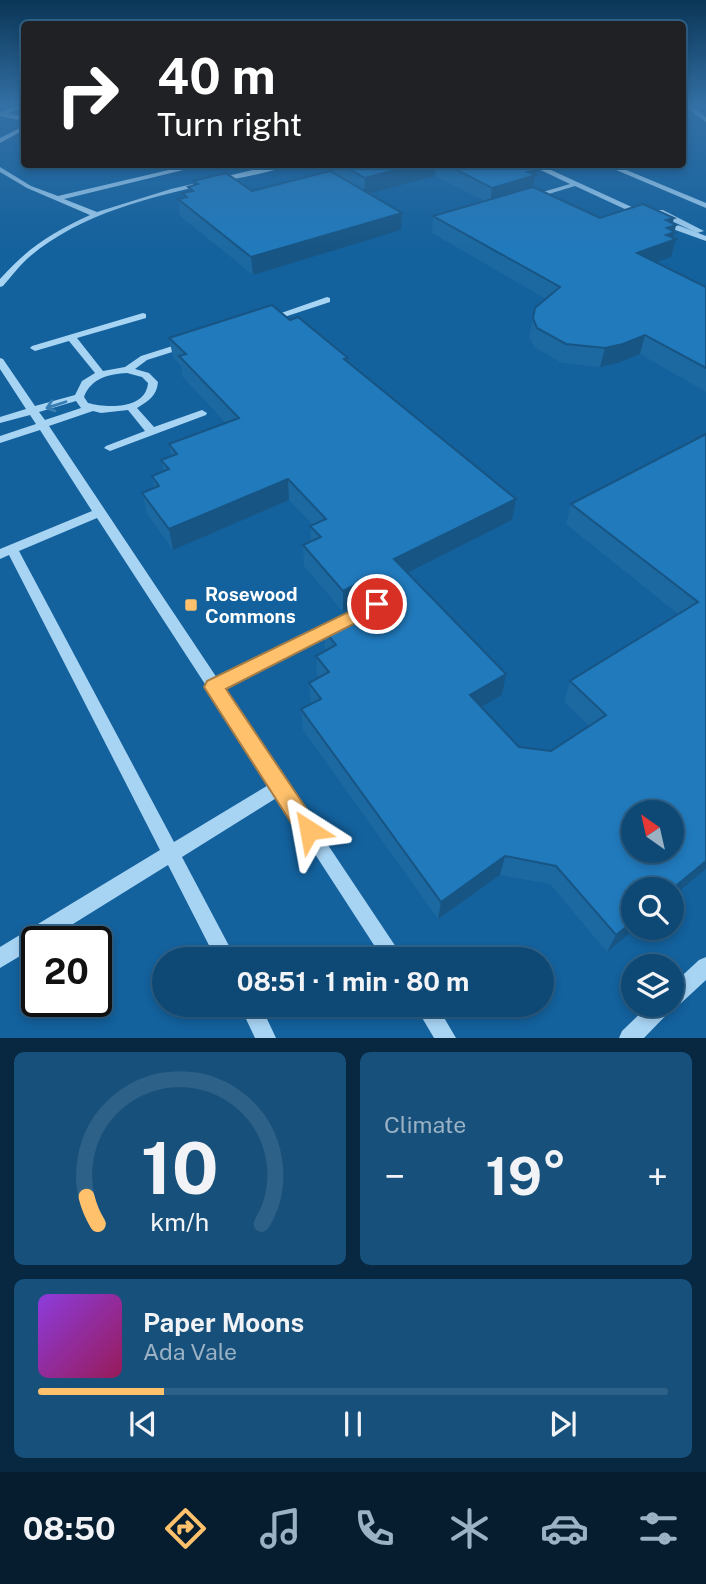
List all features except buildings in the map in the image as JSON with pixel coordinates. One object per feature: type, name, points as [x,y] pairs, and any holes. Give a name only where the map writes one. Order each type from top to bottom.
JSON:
[{"type":"street","points":[[55,199],[188,168]]},
{"type":"street","points":[[0,284],[23,256],[52,237],[97,215],[149,198],[273,168]]},
{"type":"street","points":[[540,168],[682,231],[706,237]]},
{"type":"street","points":[[561,168],[694,227],[706,237]]},
{"type":"street","points":[[615,168],[706,206]]},
{"type":"street","points":[[0,169],[55,199],[97,215]]},
{"type":"street","points":[[526,199],[576,184]]},
{"type":"street","points":[[262,321],[327,300]]},
{"type":"street","points":[[35,348],[143,316]]},
{"type":"street","points":[[71,337],[101,374]]},
{"type":"street","points":[[128,370],[144,358],[196,342]]},
{"type":"street","points":[[0,361],[386,947]]},
{"type":"street","points":[[128,370],[148,377],[153,383],[153,391],[147,398],[131,407],[109,411],[84,405],[79,397],[81,388],[88,380],[101,374],[128,370]]},
{"type":"street","points":[[0,440],[36,418],[79,397]]},
{"type":"street","points":[[131,407],[152,432]]},
{"type":"street","points":[[0,420],[36,418],[90,408]]},
{"type":"street","points":[[110,448],[202,413]]},
{"type":"street","points":[[99,513],[6,552],[172,853],[220,947]]},
{"type":"street","points":[[0,958],[280,787]]},
{"type":"street","points":[[684,987],[706,967]]},
{"type":"street","points":[[256,1017],[266,1038]]},
{"type":"street","points":[[432,1017],[446,1038]]},
{"type":"street","points":[[629,1038],[651,1017]]},
{"type":"lane","points":[[214,687],[354,616]]},
{"type":"place","name":"Rosewood Commons","points":[[191,605]]},
{"type":"route","points":[[309,830],[214,687],[377,604]]}]
